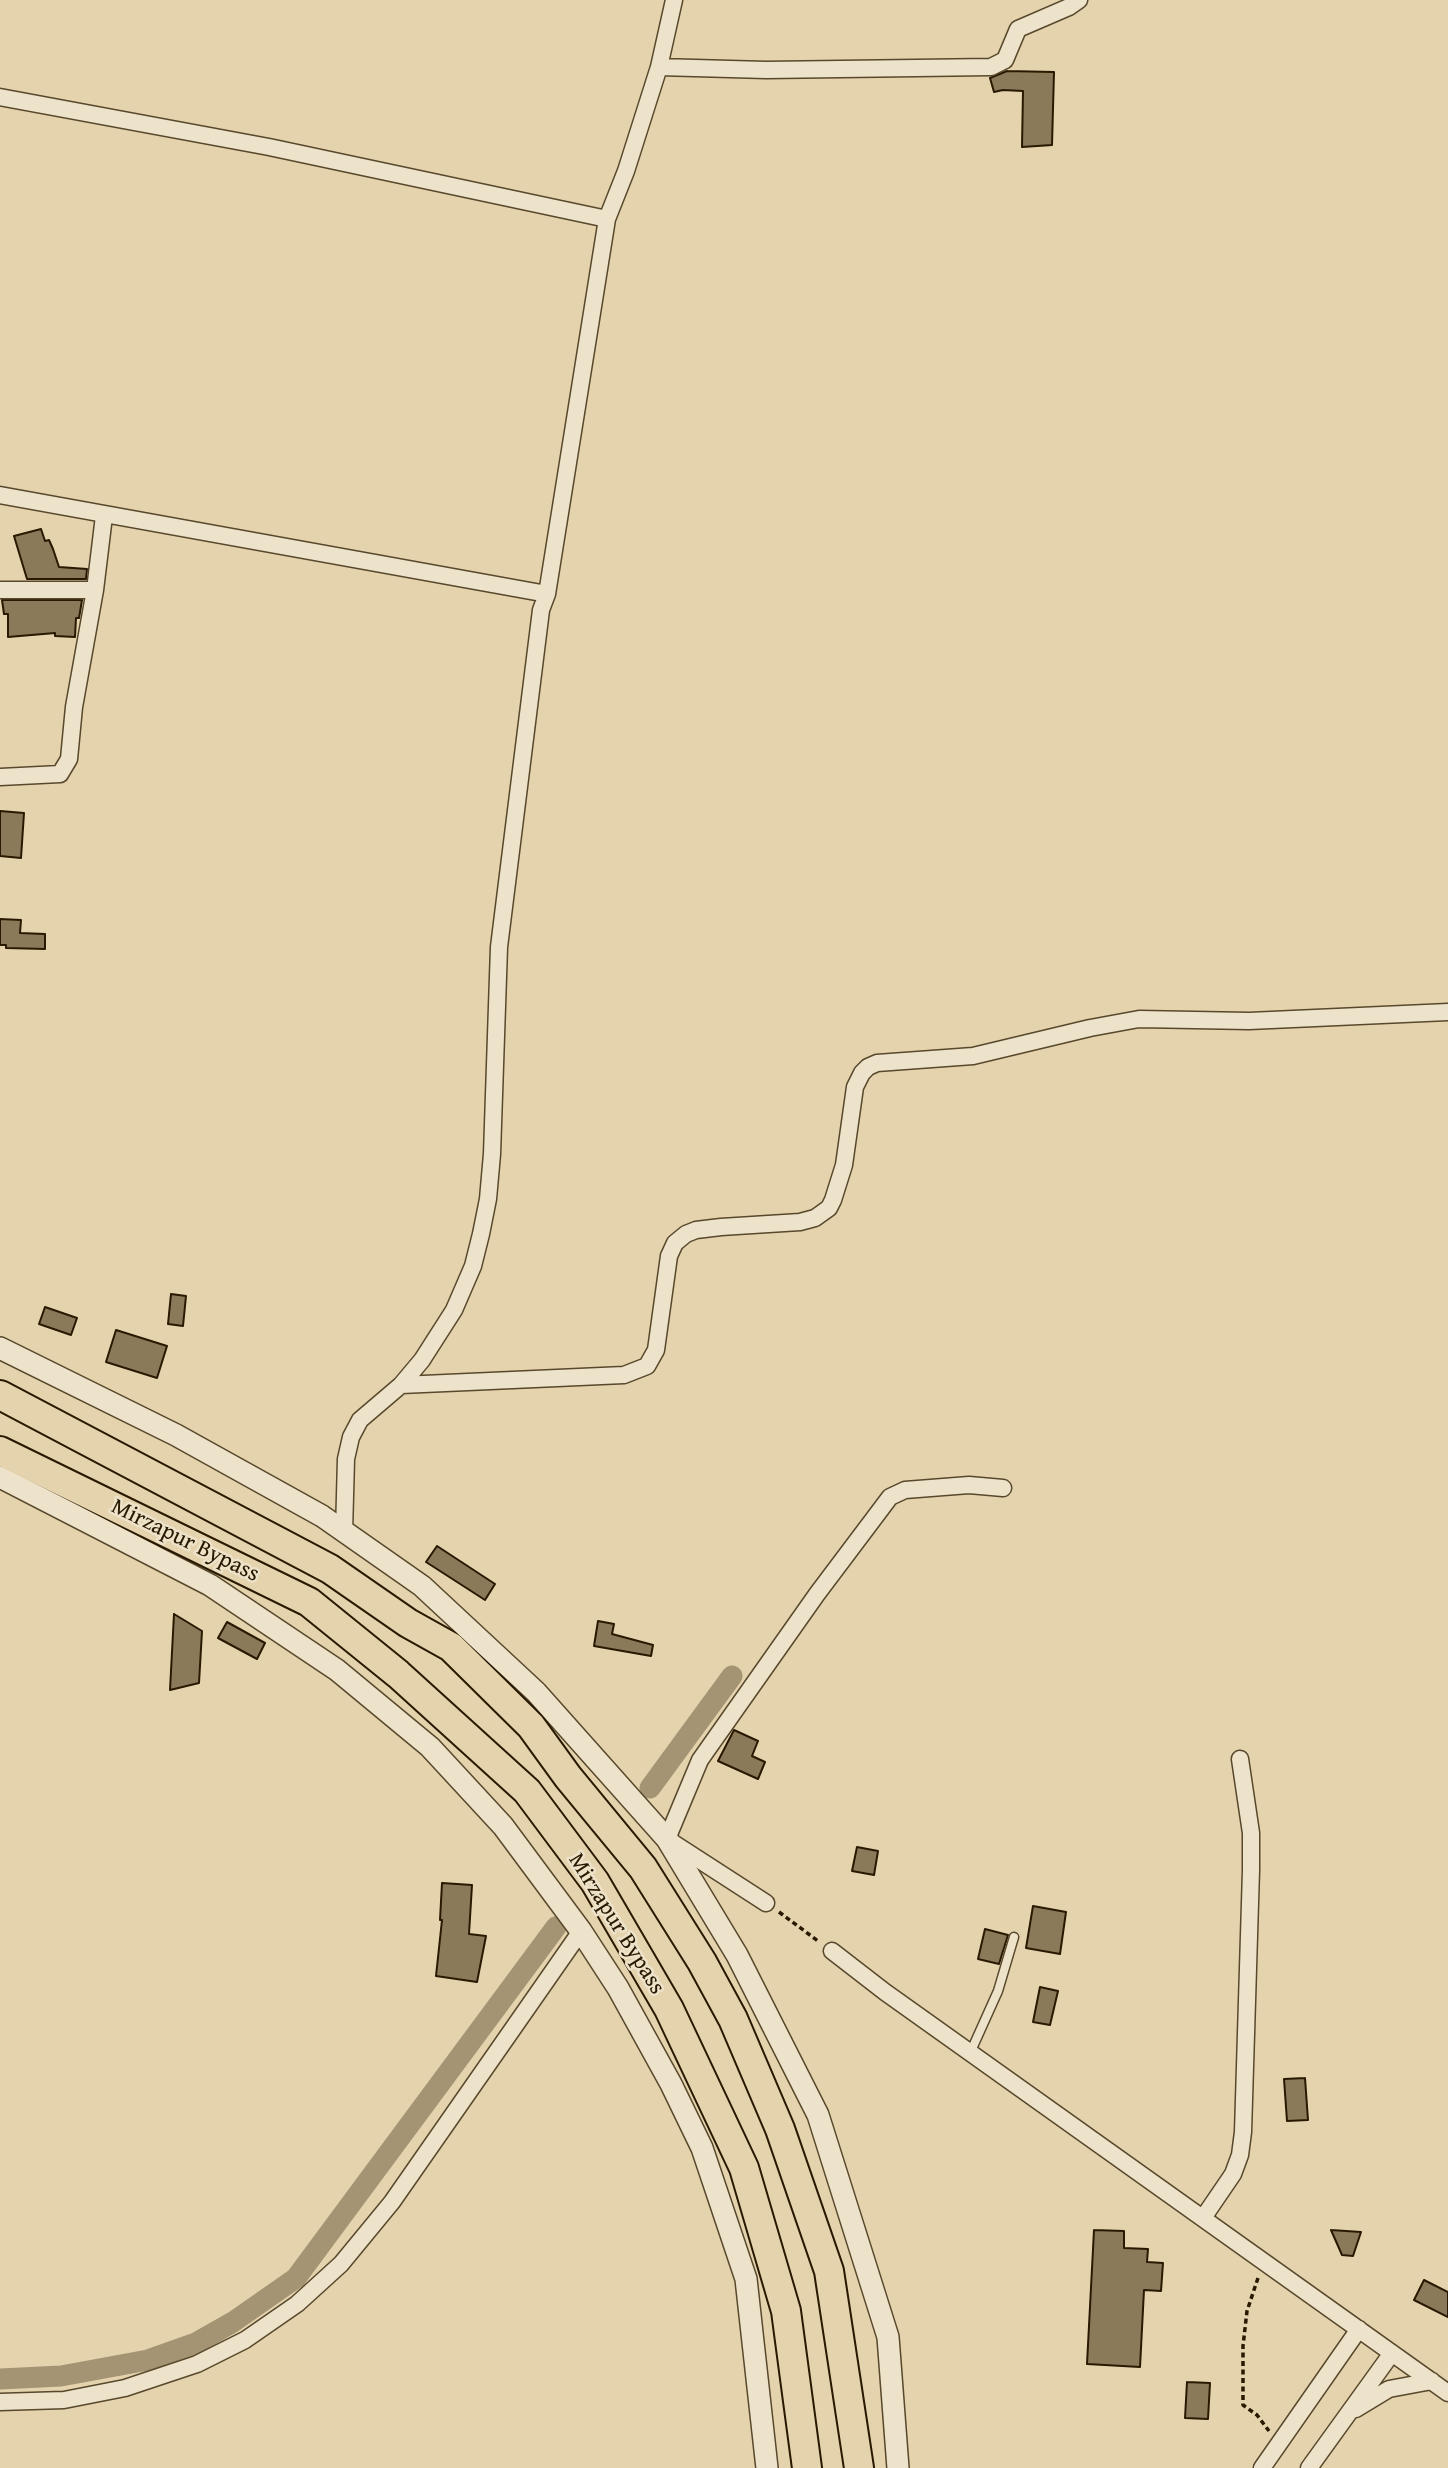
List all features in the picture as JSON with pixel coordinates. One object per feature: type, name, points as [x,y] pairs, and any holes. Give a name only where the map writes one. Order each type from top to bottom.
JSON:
[{"type":"highway","points":[[0,1395],[330,1569],[408,1623],[451,1647],[531,1726],[568,1777],[643,1868],[702,1962],[733,2019],[780,2129],[829,2271],[859,2468]]},
{"type":"highway","name":"Mirzapur Bypass","points":[[0,1451],[309,1602],[398,1674],[527,1791],[602,1894],[668,2009],[744,2168],[786,2311],[807,2468]]},
{"type":"street","points":[[344,1532],[346,1459],[351,1437],[359,1420],[401,1385],[422,1360],[454,1310],[473,1266],[485,1211],[492,1154],[499,947],[541,610],[547,594],[607,219],[626,171],[659,67],[674,0]]},
{"type":"street","points":[[659,67],[766,70],[991,66],[1005,60],[1018,29],[1079,0]]},
{"type":"street","points":[[0,97],[269,147],[607,219]]},
{"type":"street","points":[[0,495],[104,516],[547,594]]},
{"type":"street","points":[[0,777],[53,776],[65,769],[69,759],[74,707],[95,590],[104,516]]},
{"type":"street","points":[[0,590],[95,590]]},
{"type":"street","points":[[401,1385],[624,1376],[647,1366],[656,1350],[668,1256],[675,1243],[696,1230],[800,1222],[815,1218],[829,1208],[844,1165],[855,1087],[862,1073],[877,1063],[973,1056],[1139,1019],[1249,1021],[1448,1012]]},
{"type":"street","points":[[0,1348],[176,1435],[322,1516],[422,1586],[536,1692],[667,1839],[737,1955],[817,2115],[888,2337],[898,2468]]},
{"type":"street","points":[[0,1477],[210,1585],[337,1670],[430,1747],[503,1826],[581,1931],[618,1989],[671,2084],[702,2148],[746,2279],[767,2468]]},
{"type":"street","points":[[667,1839],[700,1760],[817,1594],[890,1497],[905,1490],[969,1485],[1003,1488]]},
{"type":"street","points":[[1203,2218],[1233,2174],[1240,2155],[1243,2132],[1251,1833],[1240,1759]]},
{"type":"street","points":[[667,1839],[766,1903]]},
{"type":"street","points":[[0,2402],[64,2400],[125,2388],[197,2364],[245,2340],[297,2304],[341,2264],[392,2202],[581,1931]]},
{"type":"street","points":[[832,1951],[885,1992],[1448,2393]]},
{"type":"street","points":[[1262,2468],[1359,2329]]},
{"type":"street","points":[[1309,2468],[1392,2353]]},
{"type":"street","points":[[1347,2415],[1389,2389],[1432,2381]]},
{"type":"lane","points":[[971,2051],[998,1991],[1014,1937]]},
{"type":"path","points":[[766,1903],[832,1951]]},
{"type":"path","points":[[1265,2263],[1250,2296],[1247,2311],[1243,2346],[1242,2405],[1257,2415],[1279,2443]]},
{"type":"building","points":[[1007,71],[1054,72],[1052,145],[1022,147],[1023,91],[994,92],[990,78]]},
{"type":"building","points":[[41,529],[45,541],[49,540],[59,567],[87,569],[86,579],[27,579],[14,536]]},
{"type":"building","points":[[2,600],[82,600],[79,618],[76,618],[75,637],[55,636],[55,633],[8,637],[8,614],[4,614]]},
{"type":"building","points":[[0,811],[24,813],[21,858],[0,856]]},
{"type":"building","points":[[0,919],[21,920],[20,933],[45,934],[45,949],[6,948],[6,945],[0,945]]},
{"type":"building","points":[[171,1294],[186,1296],[183,1326],[168,1324]]},
{"type":"building","points":[[45,1307],[77,1318],[71,1335],[39,1324]]},
{"type":"building","points":[[116,1330],[167,1346],[157,1378],[106,1362]]},
{"type":"building","points":[[437,1546],[495,1584],[485,1600],[426,1562]]},
{"type":"building","points":[[174,1614],[202,1631],[199,1683],[170,1690]]},
{"type":"building","points":[[598,1621],[614,1624],[612,1634],[653,1645],[651,1656],[594,1646]]},
{"type":"building","points":[[227,1622],[265,1643],[257,1659],[218,1638]]},
{"type":"building","points":[[734,1730],[758,1741],[752,1756],[765,1762],[758,1779],[718,1761]]},
{"type":"building","points":[[857,1847],[878,1851],[874,1875],[852,1871]]},
{"type":"building","points":[[442,1883],[472,1885],[469,1934],[486,1936],[477,1982],[436,1976],[442,1920]]},
{"type":"building","points":[[1033,1906],[1066,1912],[1060,1954],[1026,1948]]},
{"type":"building","points":[[985,1929],[1008,1935],[999,1964],[978,1959]]},
{"type":"building","points":[[1040,1987],[1058,1991],[1050,2025],[1033,2022]]},
{"type":"building","points":[[1305,2078],[1308,2120],[1287,2121],[1284,2079]]},
{"type":"building","points":[[1094,2230],[1124,2231],[1124,2248],[1148,2249],[1147,2262],[1163,2263],[1161,2291],[1144,2290],[1140,2367],[1087,2364]]},
{"type":"building","points":[[1331,2230],[1361,2232],[1353,2256],[1342,2255]]},
{"type":"building","points":[[1424,2280],[1448,2292],[1448,2317],[1414,2300]]},
{"type":"building","points":[[1187,2382],[1210,2383],[1208,2419],[1185,2418]]},
{"type":"waterway","points":[[650,1788],[732,1676]]},
{"type":"waterway","points":[[0,2379],[61,2376],[148,2360],[196,2343],[233,2322],[296,2278],[556,1927]]}]
